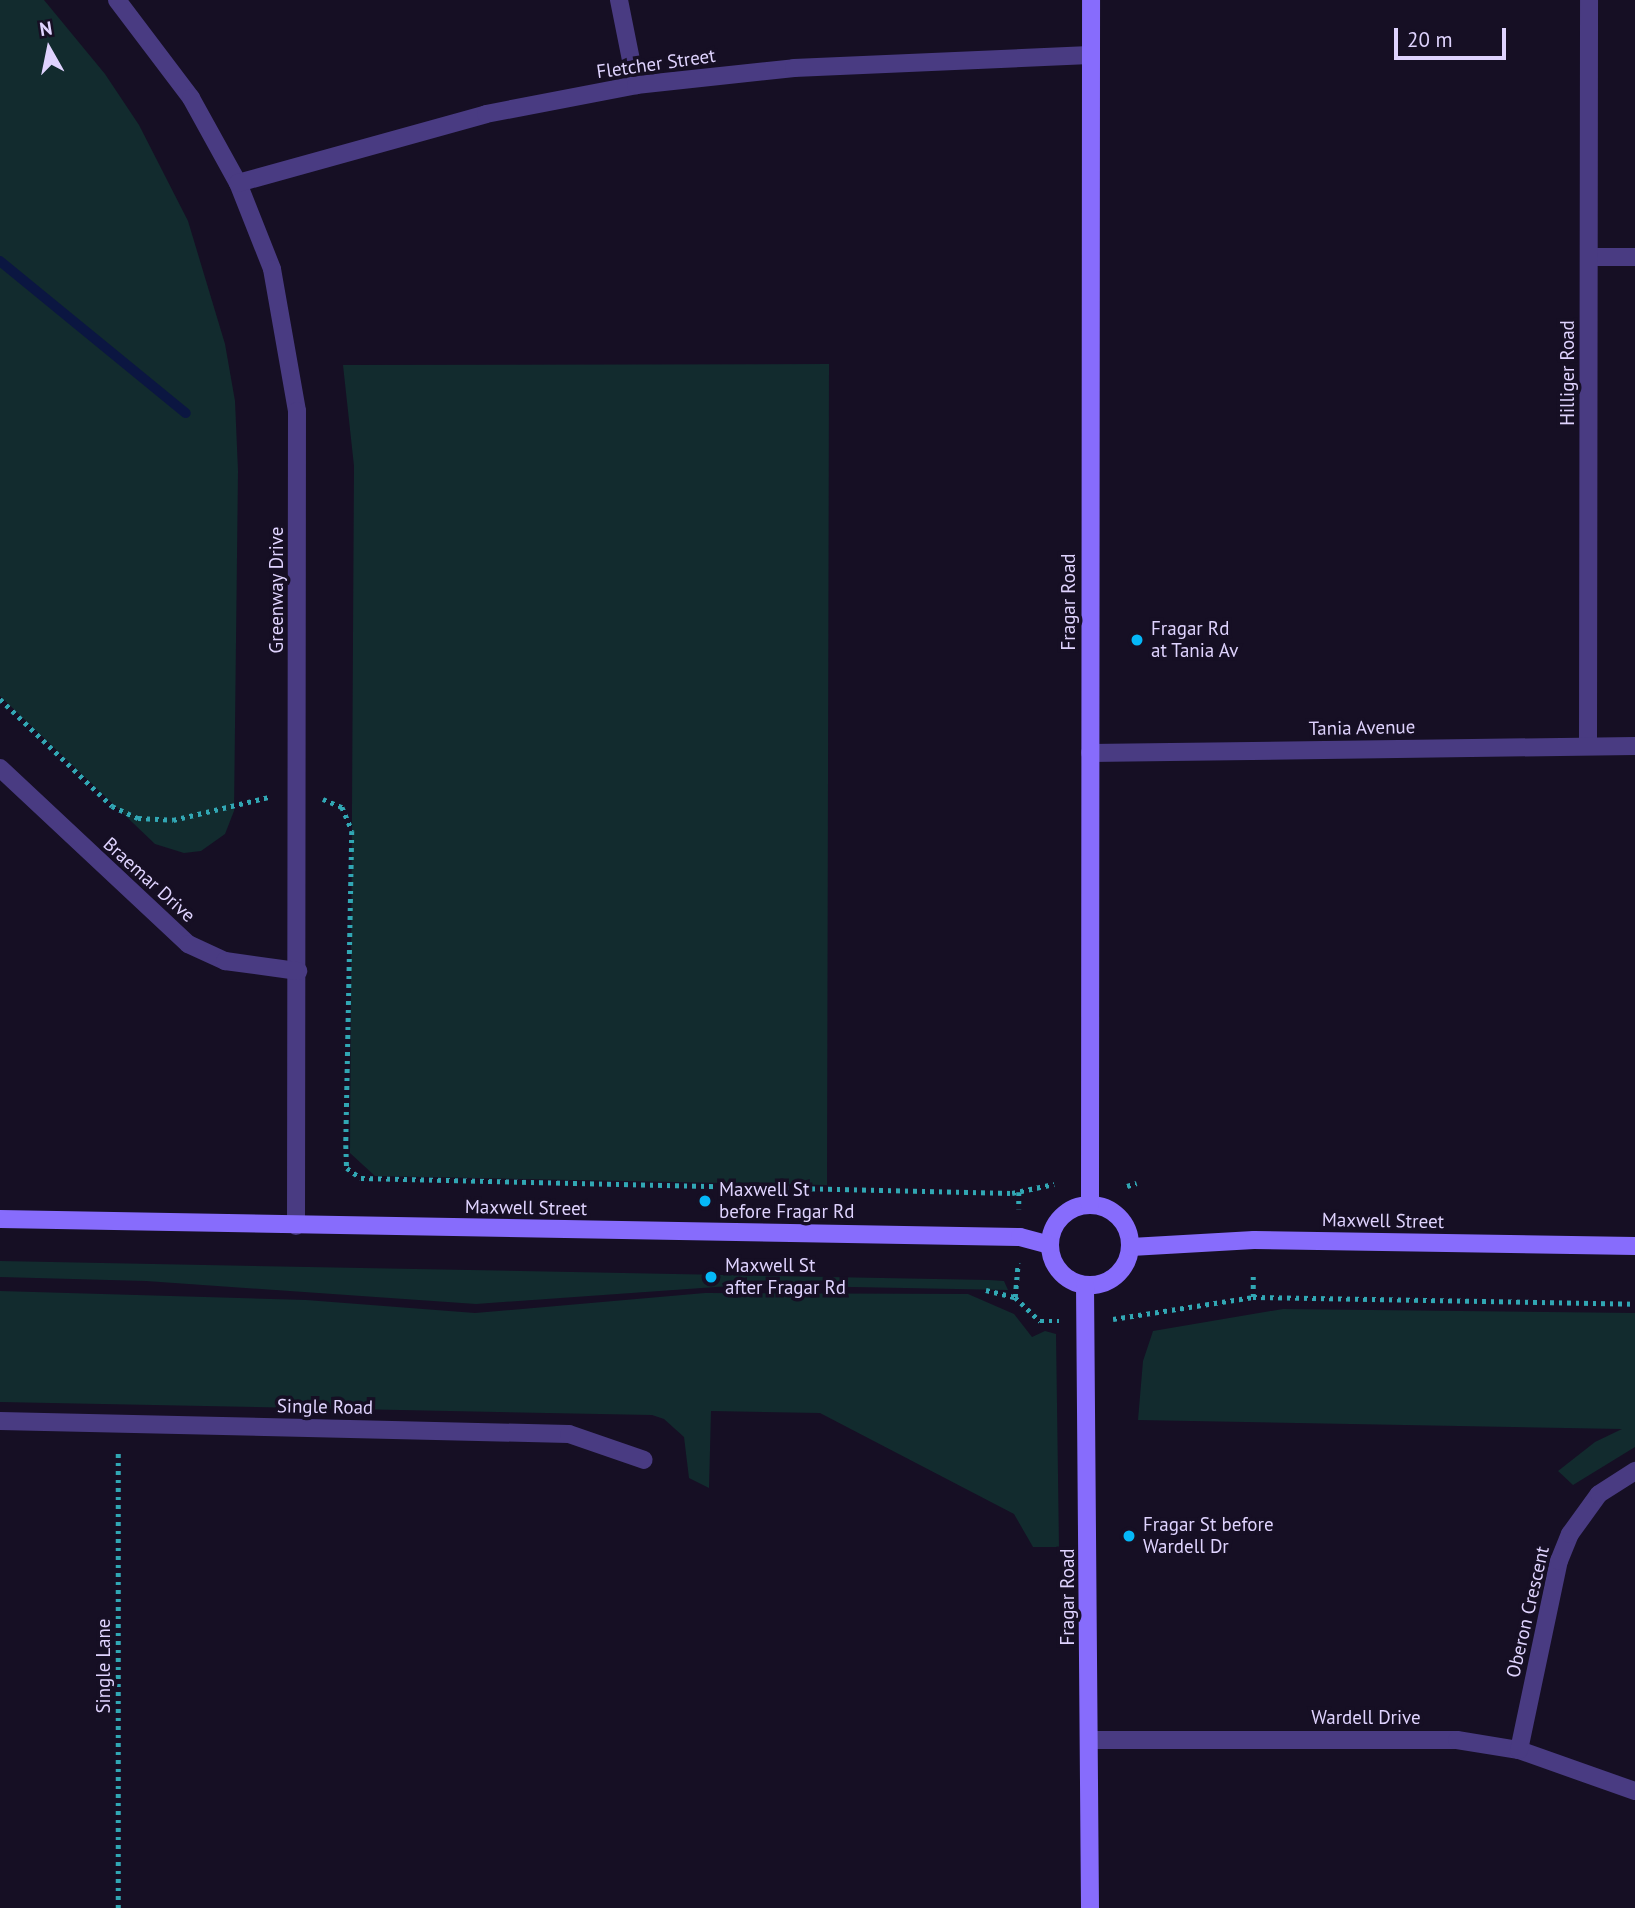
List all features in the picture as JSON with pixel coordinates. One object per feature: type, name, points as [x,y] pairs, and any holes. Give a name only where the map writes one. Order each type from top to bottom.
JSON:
[{"type":"street","name":"Greenway Drive","points":[[117,0],[191,98],[238,183],[272,269],[297,411],[296,1226]]},
{"type":"street","points":[[619,0],[636,85]]},
{"type":"street","name":"Fragar Road","points":[[1090,1205],[1091,0]]},
{"type":"street","name":"Hilliger Road","points":[[1588,746],[1589,0]]},
{"type":"street","name":"Fletcher Street","points":[[238,183],[486,114],[636,85],[794,68],[1090,55]]},
{"type":"street","points":[[1589,257],[1635,257]]},
{"type":"street","name":"Tania Avenue","points":[[1090,753],[1635,746]]},
{"type":"street","name":"Braemar Drive","points":[[0,768],[188,944],[225,961],[298,971]]},
{"type":"street","points":[[1090,1205],[1103,1207],[1124,1222],[1130,1247],[1128,1260],[1111,1280],[1086,1285],[1064,1276],[1049,1245],[1052,1233],[1066,1212],[1090,1205]]},
{"type":"street","name":"Maxwell Street","points":[[0,1219],[1020,1237],[1049,1245]]},
{"type":"street","name":"Maxwell Street","points":[[1130,1247],[1254,1240],[1635,1246]]},
{"type":"street","name":"Fragar Road","points":[[1086,1285],[1090,1908]]},
{"type":"street","name":"Single Road","points":[[0,1421],[569,1434],[598,1440],[643,1460]]},
{"type":"street","name":"Oberon Crescent","points":[[1519,1750],[1559,1561],[1570,1534],[1599,1494],[1635,1471]]},
{"type":"street","name":"Wardell Drive","points":[[1090,1741],[1408,1739],[1519,1750],[1635,1791]]},
{"type":"path","points":[[0,699],[111,806],[138,818],[173,820],[259,797]]},
{"type":"path","points":[[333,799],[342,807],[352,831],[346,1145],[347,1168],[361,1178],[1019,1192],[1054,1184]]},
{"type":"path","points":[[1127,1186],[1137,1183]]},
{"type":"path","points":[[1253,1275],[1253,1297]]},
{"type":"path","points":[[986,1290],[1015,1297],[1040,1321]]},
{"type":"path","points":[[1139,1318],[1253,1297],[1635,1304]]},
{"type":"path","name":"Single Lane","points":[[118,1423],[118,1908]]},
{"type":"green space","points":[[0,0],[44,0],[105,74],[139,125],[188,221],[225,344],[235,401],[238,471],[234,811],[225,834],[201,851],[184,853],[155,844],[0,696]]},
{"type":"green space","points":[[829,364],[827,1185],[375,1176],[350,1153],[354,466],[343,365]]},
{"type":"green space","points":[[0,1261],[989,1280],[1004,1281],[1008,1290],[744,1285],[476,1304],[146,1281],[0,1277]]},
{"type":"green space","points":[[0,1291],[306,1300],[475,1313],[705,1293],[968,1294],[1014,1314],[1032,1337],[1045,1331],[1056,1334],[1059,1547],[1033,1547],[1014,1514],[820,1413],[711,1411],[709,1488],[689,1478],[684,1437],[664,1419],[652,1415],[0,1402]]},
{"type":"green space","points":[[1283,1309],[1635,1313],[1635,1447],[1573,1485],[1558,1471],[1595,1442],[1622,1429],[1138,1420],[1143,1361],[1153,1331]]},
{"type":"waterway","points":[[0,261],[186,413]]},
{"type":"place","name":"Fragar Rd at Tania Av","points":[[1137,640]]},
{"type":"place","name":"Maxwell St before Fragar Rd","points":[[705,1201]]},
{"type":"place","name":"Maxwell St after Fragar Rd","points":[[711,1277]]},
{"type":"place","name":"Fragar St before Wardell Dr","points":[[1129,1536]]}]
